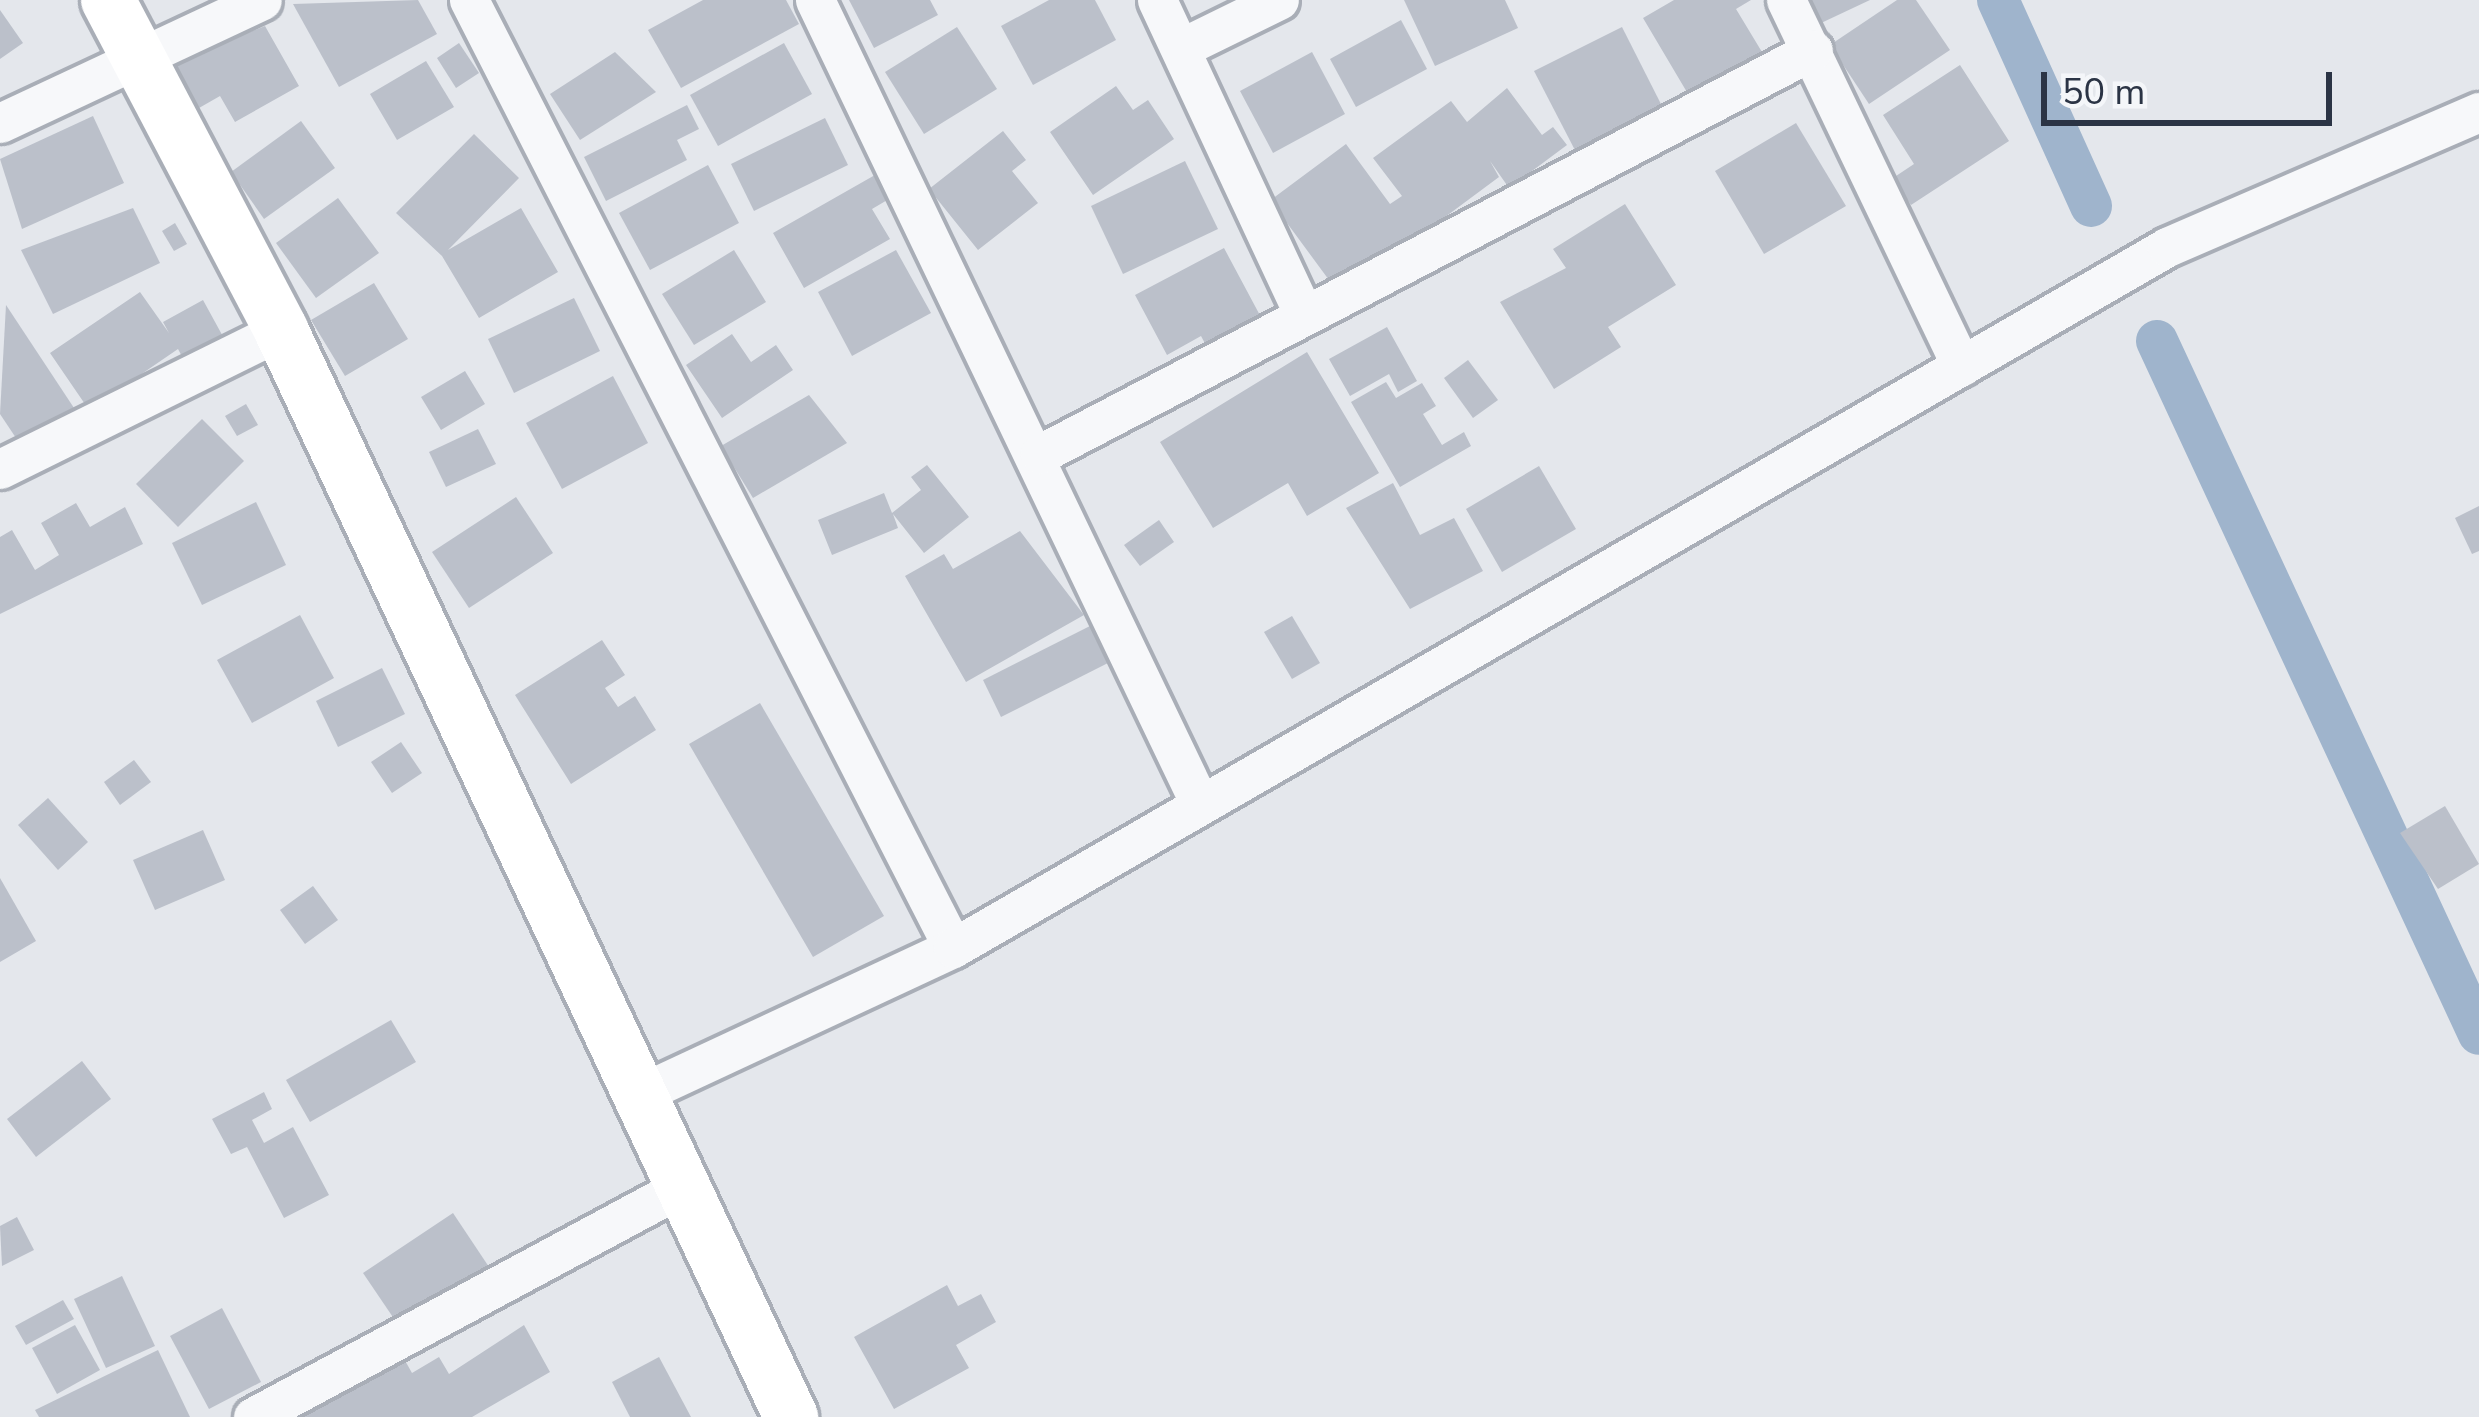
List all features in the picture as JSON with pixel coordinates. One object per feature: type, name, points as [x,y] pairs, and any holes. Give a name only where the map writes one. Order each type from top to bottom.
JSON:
[{"type":"street","points":[[108,0],[281,330],[646,1091],[791,1417]]},
{"type":"street","points":[[0,123],[262,0]]},
{"type":"street","points":[[469,0],[953,948]]},
{"type":"street","points":[[814,0],[1040,454],[1200,804]]},
{"type":"street","points":[[1156,0],[1302,311]]},
{"type":"street","points":[[1181,48],[1279,0]]},
{"type":"street","points":[[1786,0],[1960,366]]},
{"type":"street","points":[[1040,454],[1302,311],[1813,50]]},
{"type":"street","points":[[646,1091],[953,948],[2167,247],[2479,112]]},
{"type":"street","points":[[0,469],[281,330]]},
{"type":"street","points":[[253,1417],[688,1184]]},
{"type":"building","points":[[418,0],[437,34],[339,87],[293,4]]},
{"type":"building","points":[[703,0],[786,0],[799,24],[681,88],[648,30]]},
{"type":"building","points":[[849,0],[930,0],[938,15],[874,48]]},
{"type":"building","points":[[1049,0],[1095,0],[1116,40],[1033,85],[1001,26]]},
{"type":"building","points":[[1404,0],[1505,0],[1518,28],[1435,66]]},
{"type":"building","points":[[1674,0],[1751,0],[1736,9],[1765,57],[1691,99],[1643,18]]},
{"type":"building","points":[[1808,0],[1870,0],[1819,24]]},
{"type":"building","points":[[1897,0],[1916,0],[1950,50],[1869,104],[1830,45]]},
{"type":"building","points":[[0,10],[23,43],[0,59]]},
{"type":"building","points":[[1401,20],[1427,69],[1356,107],[1330,59]]},
{"type":"building","points":[[265,26],[299,86],[235,122],[220,96],[192,112],[165,66]]},
{"type":"building","points":[[957,27],[997,89],[924,134],[885,72]]},
{"type":"building","points":[[1622,27],[1665,112],[1578,156],[1534,71]]},
{"type":"building","points":[[459,43],[479,73],[456,88],[437,58]]},
{"type":"building","points":[[784,43],[812,94],[718,146],[690,95]]},
{"type":"building","points":[[615,52],[656,92],[580,140],[550,94]]},
{"type":"building","points":[[1312,52],[1345,114],[1273,153],[1240,91]]},
{"type":"building","points":[[426,61],[454,107],[397,140],[370,94]]},
{"type":"building","points":[[1960,65],[2009,141],[1911,205],[1893,178],[1914,164],[1883,115]]},
{"type":"building","points":[[1116,86],[1133,110],[1148,100],[1174,139],[1093,195],[1050,132]]},
{"type":"building","points":[[1507,88],[1542,135],[1553,127],[1567,145],[1509,188],[1490,161],[1499,177],[1340,295],[1287,223],[1276,231],[1260,208],[1346,144],[1390,204],[1402,196],[1373,158],[1451,101],[1467,122]]},
{"type":"building","points":[[687,105],[699,129],[677,140],[687,160],[606,201],[584,157]]},
{"type":"building","points":[[93,116],[124,183],[22,229],[0,159]]},
{"type":"building","points":[[825,118],[848,165],[754,211],[731,164]]},
{"type":"building","points":[[301,121],[335,168],[264,219],[231,172]]},
{"type":"building","points":[[1796,123],[1846,206],[1764,254],[1715,171]]},
{"type":"building","points":[[1003,131],[1026,160],[1012,171],[1038,203],[978,250],[929,189]]},
{"type":"building","points":[[474,134],[519,178],[448,250],[521,208],[558,272],[479,318],[442,256],[396,213]]},
{"type":"building","points":[[1185,161],[1218,229],[1123,274],[1091,206]]},
{"type":"building","points":[[708,165],[739,223],[650,270],[619,213]]},
{"type":"building","points":[[875,175],[889,199],[872,209],[890,239],[804,288],[773,233]]},
{"type":"building","points":[[338,198],[379,253],[316,298],[276,243]]},
{"type":"building","points":[[1625,204],[1676,285],[1608,327],[1621,347],[1554,389],[1500,302],[1566,268],[1553,249]]},
{"type":"building","points":[[133,208],[160,263],[53,314],[21,250]]},
{"type":"building","points":[[175,223],[187,244],[174,251],[162,231]]},
{"type":"building","points":[[1224,248],[1263,321],[1208,349],[1201,336],[1167,355],[1135,295]]},
{"type":"building","points":[[734,250],[766,302],[694,345],[662,294]]},
{"type":"building","points":[[896,250],[931,313],[852,356],[818,292]]},
{"type":"building","points":[[374,283],[408,339],[345,376],[311,320]]},
{"type":"building","points":[[140,292],[169,333],[163,322],[203,300],[226,342],[186,364],[178,349],[89,410],[50,353]]},
{"type":"building","points":[[574,298],[600,351],[514,393],[488,339]]},
{"type":"building","points":[[6,305],[76,411],[22,447],[0,414]]},
{"type":"building","points":[[1387,327],[1417,381],[1398,392],[1389,374],[1350,396],[1329,359]]},
{"type":"building","points":[[732,334],[751,362],[776,345],[793,370],[722,418],[686,365]]},
{"type":"building","points":[[1307,352],[1379,473],[1307,516],[1288,483],[1213,528],[1160,442]]},
{"type":"building","points":[[1468,360],[1498,400],[1473,418],[1444,378]]},
{"type":"building","points":[[465,371],[485,404],[441,430],[421,397]]},
{"type":"building","points":[[613,376],[648,443],[562,489],[526,423]]},
{"type":"building","points":[[1386,382],[1396,398],[1422,383],[1436,406],[1423,414],[1442,445],[1464,432],[1471,446],[1400,487],[1351,402]]},
{"type":"building","points":[[809,395],[847,443],[753,498],[721,446]]},
{"type":"building","points":[[246,404],[258,425],[237,436],[225,416]]},
{"type":"building","points":[[202,419],[244,461],[178,527],[136,484]]},
{"type":"building","points":[[478,429],[496,464],[446,487],[429,452]]},
{"type":"building","points":[[927,465],[969,517],[924,553],[893,514],[898,528],[832,555],[818,520],[884,493],[892,513],[921,490],[911,477]]},
{"type":"building","points":[[1539,466],[1576,529],[1502,572],[1466,509]]},
{"type":"building","points":[[1393,483],[1420,535],[1454,518],[1483,571],[1410,609],[1346,508]]},
{"type":"building","points":[[516,497],[553,553],[469,608],[432,552]]},
{"type":"building","points":[[256,502],[286,565],[202,605],[172,543]]},
{"type":"building","points":[[76,503],[90,527],[125,507],[143,544],[0,614],[0,537],[12,530],[35,570],[59,555],[41,523]]},
{"type":"building","points":[[2479,506],[2479,551],[2472,554],[2455,518]]},
{"type":"building","points":[[1159,520],[1174,542],[1140,566],[1124,545]]},
{"type":"building","points":[[1020,531],[1084,615],[966,682],[905,576],[944,554],[953,569]]},
{"type":"building","points":[[300,615],[334,678],[252,723],[217,660]]},
{"type":"building","points":[[1292,616],[1320,663],[1292,679],[1264,632]]},
{"type":"building","points":[[1090,626],[1108,663],[1001,717],[983,680]]},
{"type":"building","points":[[602,640],[625,675],[605,688],[618,707],[635,696],[656,730],[571,784],[515,695]]},
{"type":"building","points":[[382,668],[405,714],[338,747],[316,701]]},
{"type":"building","points":[[760,703],[884,916],[813,957],[689,744]]},
{"type":"building","points":[[401,742],[422,773],[392,793],[371,762]]},
{"type":"building","points":[[134,760],[151,782],[120,805],[104,782]]},
{"type":"building","points":[[48,798],[88,842],[58,870],[18,825]]},
{"type":"building","points":[[2445,806],[2479,864],[2438,889],[2400,833]]},
{"type":"building","points":[[203,830],[225,880],[155,910],[133,860]]},
{"type":"building","points":[[0,878],[36,941],[0,962]]},
{"type":"building","points":[[313,886],[338,920],[305,944],[280,910]]},
{"type":"building","points":[[391,1020],[416,1062],[310,1122],[286,1080]]},
{"type":"building","points":[[82,1061],[111,1099],[36,1157],[7,1119]]},
{"type":"building","points":[[264,1092],[272,1109],[252,1120],[264,1143],[293,1127],[329,1195],[284,1218],[247,1147],[231,1154],[212,1119]]},
{"type":"building","points":[[453,1213],[495,1276],[405,1335],[363,1273]]},
{"type":"building","points":[[17,1217],[34,1250],[2,1266],[0,1226]]},
{"type":"building","points":[[122,1276],[155,1346],[106,1368],[74,1299]]},
{"type":"building","points":[[947,1285],[958,1306],[981,1294],[996,1322],[956,1345],[969,1368],[894,1409],[854,1337]]},
{"type":"building","points":[[63,1300],[74,1319],[26,1345],[15,1326]]},
{"type":"building","points":[[222,1308],[261,1382],[209,1409],[170,1336]]},
{"type":"building","points":[[75,1325],[100,1370],[57,1394],[32,1348]]},
{"type":"building","points":[[524,1325],[550,1372],[472,1417],[270,1417],[403,1357],[412,1373],[439,1357],[449,1374]]},
{"type":"building","points":[[158,1350],[190,1417],[39,1417],[35,1410]]},
{"type":"building","points":[[659,1357],[691,1417],[630,1417],[612,1382]]},
{"type":"waterway","points":[[1998,0],[2091,206]]},
{"type":"waterway","points":[[2157,341],[2479,1034]]}]
